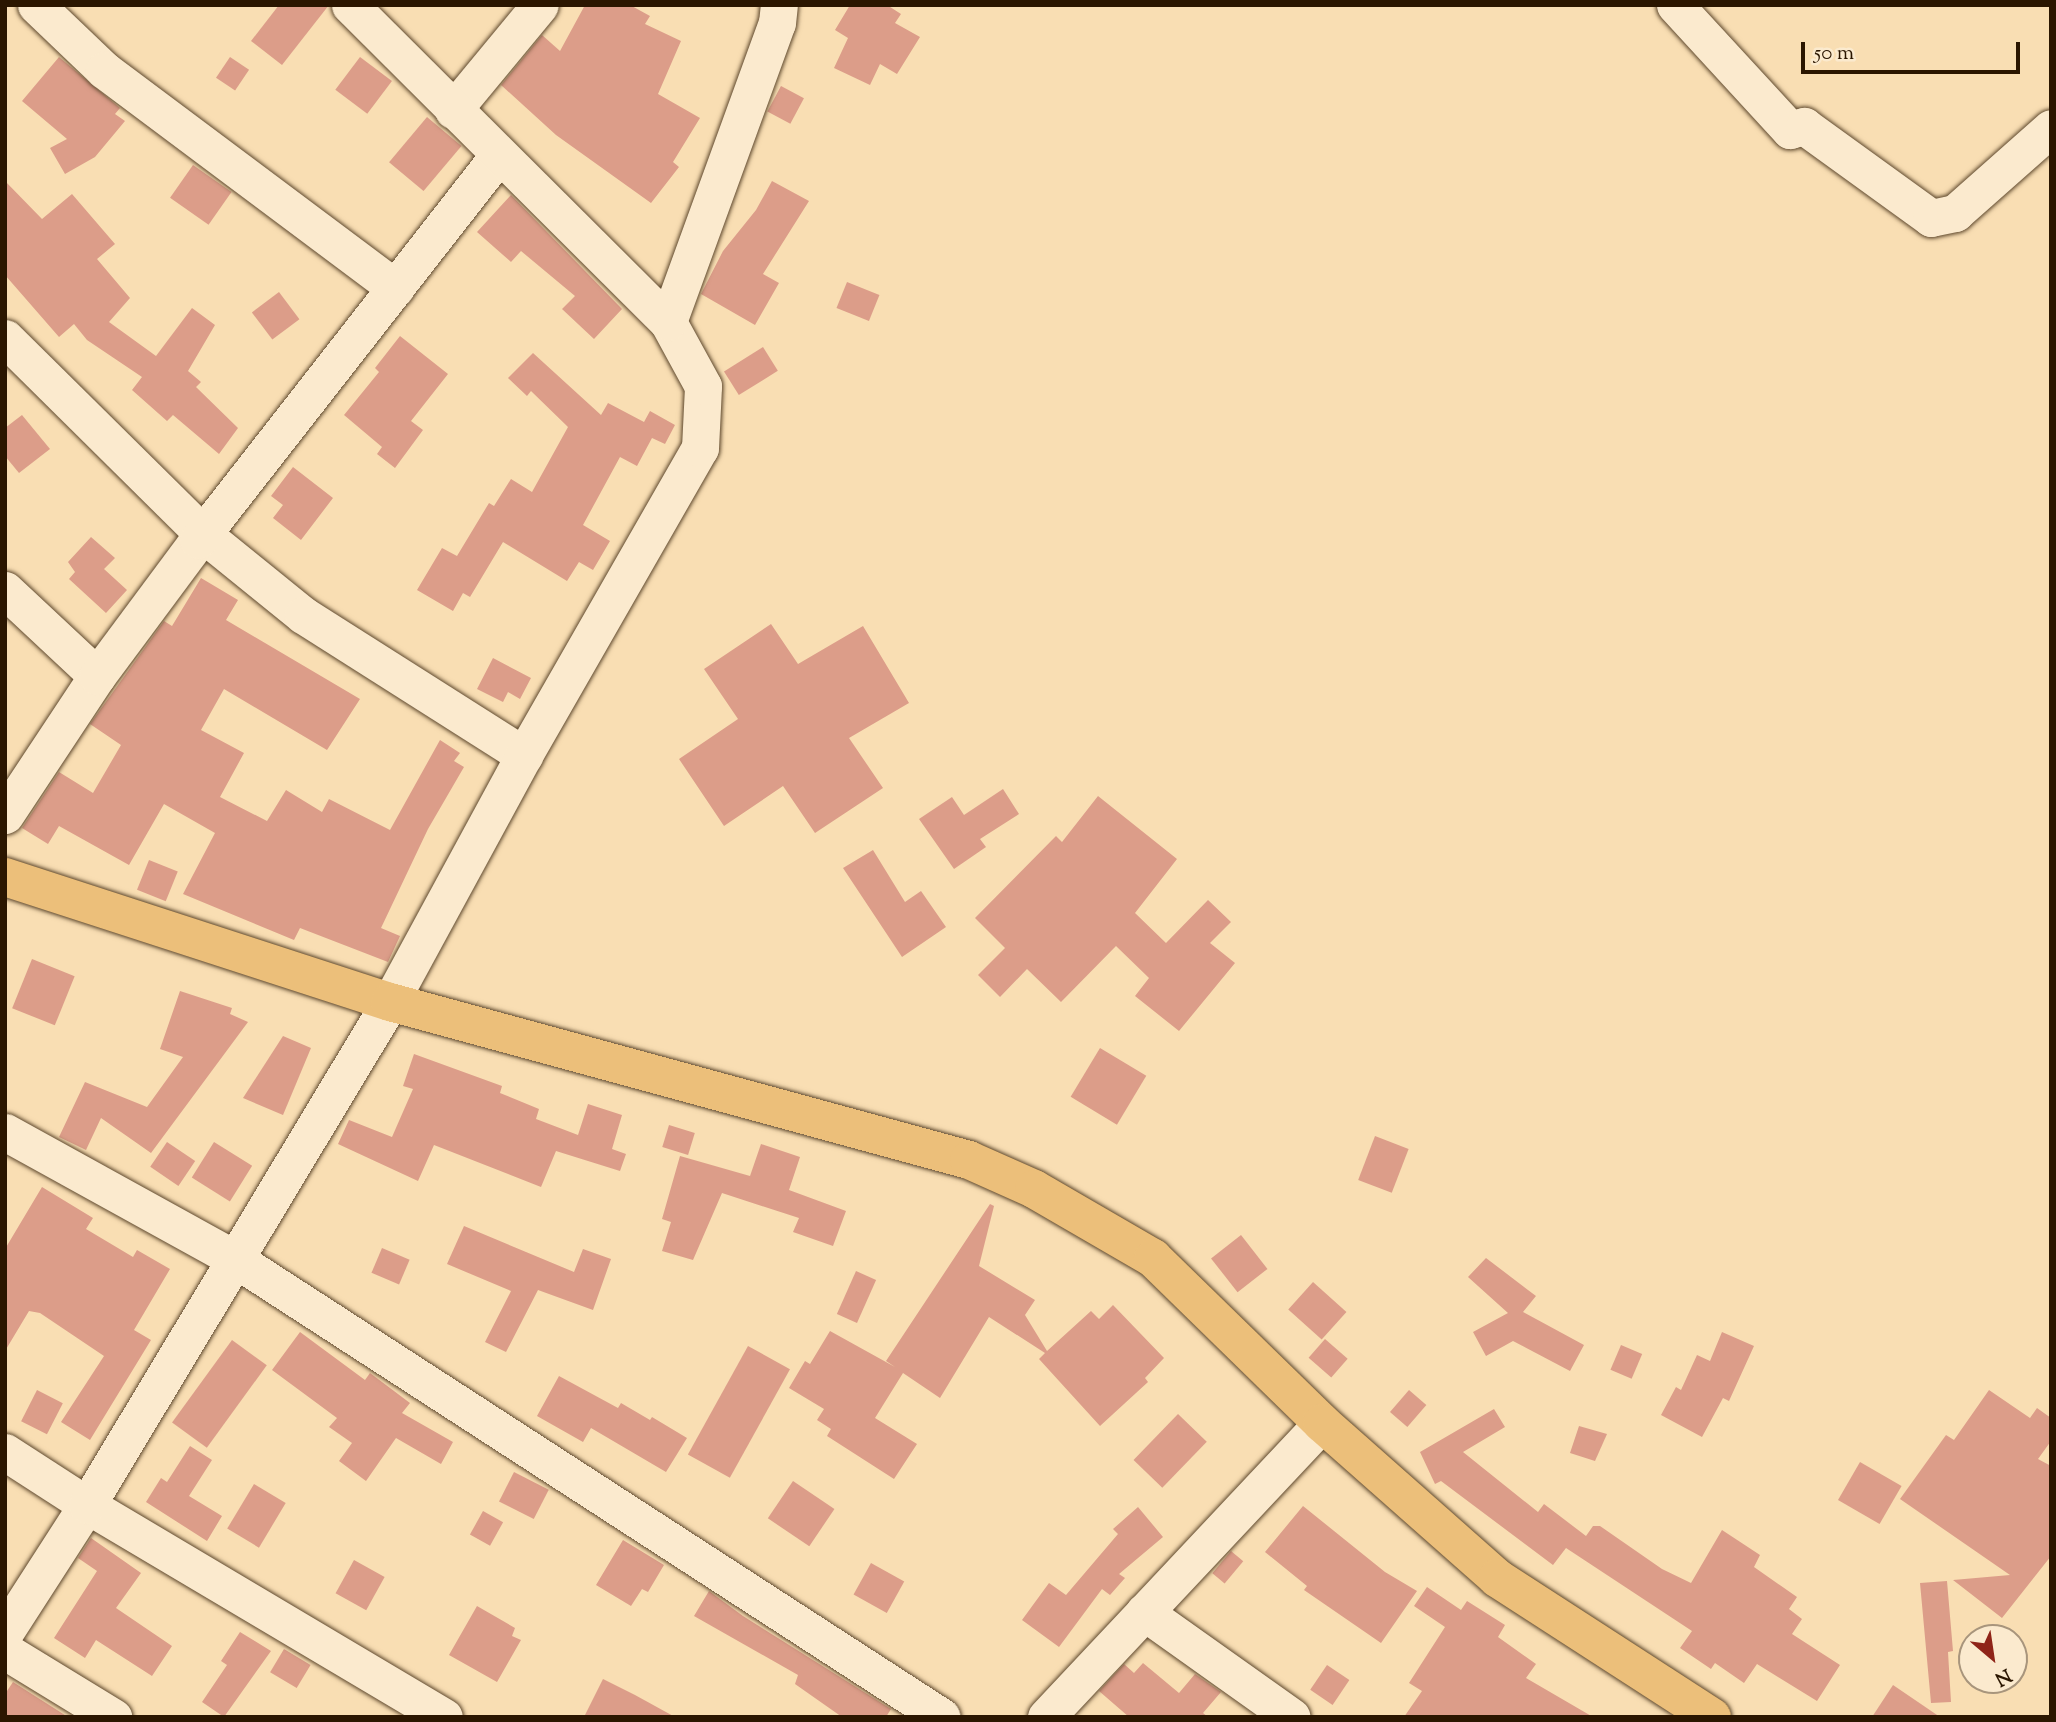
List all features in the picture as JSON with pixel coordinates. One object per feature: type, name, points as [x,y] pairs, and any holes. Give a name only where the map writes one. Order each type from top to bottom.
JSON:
[{"type":"highway","points":[[5,877],[390,1002],[969,1160],[1034,1189],[1153,1258],[1322,1423],[1497,1578],[1712,1717]]},
{"type":"street","points":[[36,5],[104,70],[395,288]]},
{"type":"street","points":[[5,1632],[87,1505],[390,1002],[524,755],[700,448],[703,386],[668,322],[498,156],[350,5]]},
{"type":"street","points":[[453,110],[540,5]]},
{"type":"street","points":[[1675,5],[1790,130],[1804,126],[1931,218],[1955,212],[2051,128]]},
{"type":"street","points":[[668,322],[786,11]]},
{"type":"street","points":[[5,815],[97,676],[203,534],[498,156]]},
{"type":"street","points":[[5,338],[203,534],[303,615],[524,755]]},
{"type":"street","points":[[5,590],[97,676]]},
{"type":"street","points":[[5,1132],[235,1259],[942,1717]]},
{"type":"street","points":[[1046,1717],[1322,1423]]},
{"type":"street","points":[[5,1452],[87,1505],[444,1717]]},
{"type":"street","points":[[1144,1612],[1292,1717]]},
{"type":"street","points":[[5,1651],[113,1717]]},
{"type":"building","points":[[279,5],[329,5],[282,65],[251,41]]},
{"type":"building","points":[[585,5],[630,5],[650,16],[645,24],[681,41],[658,94],[700,118],[673,162],[679,167],[651,203],[556,135],[501,85],[542,35],[560,51]]},
{"type":"building","points":[[850,5],[887,5],[901,14],[895,23],[920,37],[897,74],[880,64],[870,85],[834,68],[848,38],[835,30]]},
{"type":"building","points":[[59,57],[120,108],[115,114],[125,121],[95,157],[65,174],[50,148],[67,139],[22,101]]},
{"type":"building","points":[[230,57],[249,70],[235,91],[216,78]]},
{"type":"building","points":[[360,57],[392,81],[367,114],[335,90]]},
{"type":"building","points":[[781,86],[804,98],[790,124],[767,112]]},
{"type":"building","points":[[427,117],[461,146],[424,191],[389,162]]},
{"type":"building","points":[[193,165],[232,192],[209,225],[170,198]]},
{"type":"building","points":[[5,181],[42,219],[72,194],[115,244],[97,259],[130,298],[109,322],[156,356],[192,308],[215,325],[188,371],[201,382],[196,387],[238,428],[219,454],[173,415],[167,421],[132,390],[142,377],[87,340],[74,324],[59,337],[5,275]]},
{"type":"building","points":[[772,181],[809,201],[763,274],[779,283],[755,325],[701,294],[723,251],[756,210]]},
{"type":"building","points":[[511,195],[622,309],[594,339],[562,309],[575,296],[521,251],[511,262],[477,232]]},
{"type":"building","points":[[847,282],[879,295],[869,321],[837,308]]},
{"type":"building","points":[[279,292],[299,319],[272,340],[252,312]]},
{"type":"building","points":[[400,336],[448,374],[411,421],[423,430],[395,468],[377,454],[382,447],[344,415],[379,372],[375,368]]},
{"type":"building","points":[[763,347],[778,371],[739,395],[724,371]]},
{"type":"building","points":[[533,353],[601,415],[608,403],[644,422],[650,411],[675,425],[665,444],[652,438],[637,466],[620,457],[583,525],[610,541],[593,570],[579,562],[567,581],[503,542],[470,597],[463,593],[453,611],[417,590],[442,548],[457,556],[489,503],[494,506],[511,479],[532,492],[568,427],[531,391],[527,396],[508,378]]},
{"type":"building","points":[[22,415],[50,449],[19,473],[5,456],[5,428]]},
{"type":"building","points":[[293,467],[333,498],[301,540],[273,518],[283,505],[271,496]]},
{"type":"building","points":[[91,537],[115,558],[104,569],[127,590],[106,613],[69,579],[75,572],[68,562]]},
{"type":"building","points":[[201,578],[238,600],[226,620],[360,699],[327,750],[224,689],[201,730],[244,753],[220,797],[267,821],[286,790],[322,812],[329,799],[390,830],[440,740],[460,753],[454,761],[464,767],[428,829],[381,928],[400,936],[388,962],[300,928],[294,940],[183,894],[215,833],[164,804],[129,865],[59,826],[48,844],[22,828],[59,772],[93,793],[121,745],[90,724],[164,621],[172,626]]},
{"type":"building","points":[[771,624],[798,664],[863,626],[909,703],[849,738],[883,788],[815,833],[783,786],[724,826],[679,759],[738,719],[704,669]]},
{"type":"building","points":[[493,658],[531,678],[520,699],[508,692],[503,702],[477,689]]},
{"type":"building","points":[[1003,789],[1019,814],[980,839],[986,847],[954,869],[919,819],[952,797],[964,815]]},
{"type":"building","points":[[1098,796],[1177,859],[1135,913],[1166,943],[1208,900],[1231,922],[1210,943],[1235,963],[1179,1031],[1135,996],[1149,978],[1116,946],[1061,1002],[1027,969],[1000,997],[978,975],[1005,948],[975,918],[1056,836],[1062,842]]},
{"type":"building","points":[[873,850],[905,902],[921,891],[946,927],[902,957],[843,868]]},
{"type":"building","points":[[149,860],[178,872],[166,901],[137,890]]},
{"type":"building","points":[[32,959],[75,976],[55,1025],[12,1008]]},
{"type":"building","points":[[180,991],[232,1008],[230,1014],[248,1022],[151,1153],[101,1118],[86,1150],[59,1137],[85,1082],[147,1107],[183,1057],[160,1049]]},
{"type":"building","points":[[283,1036],[311,1048],[283,1115],[243,1098]]},
{"type":"building","points":[[1100,1048],[1146,1076],[1117,1125],[1071,1097]]},
{"type":"building","points":[[414,1054],[502,1086],[500,1093],[539,1109],[536,1119],[578,1135],[588,1104],[622,1115],[612,1149],[626,1154],[620,1171],[556,1151],[541,1187],[434,1145],[418,1181],[338,1144],[349,1120],[392,1137],[413,1089],[403,1086]]},
{"type":"building","points":[[669,1125],[695,1133],[688,1155],[662,1147]]},
{"type":"building","points":[[1375,1136],[1409,1149],[1392,1193],[1358,1180]]},
{"type":"building","points":[[167,1142],[195,1161],[178,1186],[150,1167]]},
{"type":"building","points":[[214,1142],[252,1166],[230,1201],[192,1178]]},
{"type":"building","points":[[761,1144],[800,1157],[789,1190],[846,1211],[833,1246],[793,1232],[799,1218],[722,1193],[693,1260],[662,1251],[671,1222],[662,1219],[680,1156],[750,1176]]},
{"type":"building","points":[[42,1187],[93,1218],[86,1229],[133,1257],[137,1250],[170,1269],[134,1330],[151,1340],[90,1440],[61,1422],[104,1356],[40,1313],[29,1311],[5,1351],[5,1249]]},
{"type":"building","points":[[990,1204],[994,1206],[979,1266],[1035,1300],[1025,1315],[1047,1351],[1091,1311],[1099,1319],[1113,1305],[1164,1358],[1145,1378],[1148,1382],[1100,1426],[1039,1359],[1045,1353],[989,1317],[940,1398],[903,1373],[875,1418],[917,1444],[894,1479],[827,1436],[831,1429],[817,1420],[824,1409],[789,1388],[805,1361],[810,1364],[830,1331],[895,1367],[886,1361]]},
{"type":"building","points":[[464,1226],[574,1272],[583,1249],[611,1259],[593,1310],[538,1290],[506,1352],[485,1342],[511,1291],[447,1264]]},
{"type":"building","points":[[1241,1235],[1267,1269],[1238,1292],[1211,1258]]},
{"type":"building","points":[[382,1248],[410,1260],[399,1285],[371,1273]]},
{"type":"building","points":[[1486,1258],[1536,1296],[1523,1312],[1584,1345],[1570,1371],[1513,1341],[1486,1356],[1473,1332],[1508,1313],[1468,1277]]},
{"type":"building","points":[[856,1271],[876,1280],[857,1323],[837,1314]]},
{"type":"building","points":[[1313,1282],[1346,1312],[1322,1340],[1288,1309]]},
{"type":"building","points":[[300,1332],[365,1380],[370,1373],[410,1403],[402,1413],[453,1442],[441,1464],[396,1438],[366,1481],[339,1461],[352,1443],[329,1427],[337,1418],[272,1370]]},
{"type":"building","points":[[1722,1332],[1754,1346],[1729,1401],[1723,1398],[1702,1437],[1661,1415],[1676,1387],[1681,1390],[1697,1355],[1710,1361]]},
{"type":"building","points":[[1325,1339],[1348,1359],[1331,1378],[1309,1358]]},
{"type":"building","points":[[232,1340],[267,1365],[207,1448],[172,1423]]},
{"type":"building","points":[[1621,1345],[1642,1354],[1632,1379],[1610,1370]]},
{"type":"building","points":[[748,1346],[790,1369],[730,1478],[688,1454]]},
{"type":"building","points":[[559,1376],[618,1408],[621,1403],[650,1420],[652,1417],[687,1438],[666,1472],[591,1428],[583,1442],[537,1416]]},
{"type":"building","points":[[37,1390],[63,1403],[47,1434],[21,1421]]},
{"type":"building","points":[[1409,1390],[1426,1405],[1407,1427],[1390,1412]]},
{"type":"building","points":[[1989,1390],[2030,1418],[2037,1408],[2051,1418],[2051,1441],[2038,1459],[2051,1466],[2051,1556],[2002,1618],[1953,1580],[2010,1575],[1900,1499],[1946,1435],[1954,1440]]},
{"type":"building","points":[[1494,1409],[1505,1427],[1463,1452],[1538,1512],[1544,1504],[1586,1536],[1593,1526],[1600,1526],[1662,1569],[1691,1583],[1722,1530],[1760,1555],[1754,1567],[1797,1597],[1789,1609],[1802,1619],[1792,1634],[1840,1665],[1817,1701],[1757,1664],[1744,1683],[1715,1663],[1711,1669],[1680,1648],[1692,1631],[1566,1548],[1553,1565],[1441,1481],[1435,1484],[1420,1452]]},
{"type":"building","points":[[1178,1414],[1207,1442],[1162,1488],[1134,1460]]},
{"type":"building","points":[[1579,1426],[1607,1434],[1595,1461],[1570,1453]]},
{"type":"building","points":[[190,1446],[212,1460],[189,1496],[222,1516],[207,1541],[146,1502],[161,1478],[167,1482]]},
{"type":"building","points":[[1860,1462],[1902,1486],[1880,1524],[1838,1500]]},
{"type":"building","points":[[514,1472],[549,1490],[534,1519],[499,1501]]},
{"type":"building","points":[[793,1481],[834,1509],[809,1546],[768,1518]]},
{"type":"building","points":[[254,1484],[286,1503],[259,1548],[227,1529]]},
{"type":"building","points":[[1303,1506],[1385,1572],[1417,1591],[1381,1643],[1304,1590],[1307,1586],[1265,1552]]},
{"type":"building","points":[[1138,1507],[1163,1537],[1119,1574],[1125,1578],[1110,1595],[1102,1589],[1059,1647],[1022,1620],[1049,1583],[1066,1595],[1118,1534],[1113,1529]]},
{"type":"building","points":[[483,1511],[503,1522],[490,1546],[470,1535]]},
{"type":"building","points":[[91,1538],[141,1573],[116,1608],[172,1646],[152,1676],[96,1640],[85,1658],[54,1638],[97,1571],[78,1558]]},
{"type":"building","points":[[623,1540],[664,1565],[648,1592],[642,1589],[631,1606],[596,1585]]},
{"type":"building","points":[[1231,1551],[1243,1561],[1225,1583],[1212,1573]]},
{"type":"building","points":[[354,1560],[385,1577],[366,1610],[336,1593]]},
{"type":"building","points":[[871,1563],[904,1581],[887,1613],[854,1594]]},
{"type":"building","points":[[1947,1581],[1953,1651],[1948,1652],[1951,1702],[1931,1703],[1920,1583]]},
{"type":"building","points":[[1427,1587],[1461,1610],[1467,1601],[1505,1625],[1498,1637],[1536,1664],[1526,1678],[1593,1717],[1404,1717],[1422,1691],[1409,1683],[1445,1627],[1414,1606]]},
{"type":"building","points":[[709,1591],[743,1616],[891,1709],[886,1717],[842,1717],[795,1684],[798,1675],[694,1616]]},
{"type":"building","points":[[477,1606],[515,1628],[512,1636],[521,1640],[497,1682],[449,1655]]},
{"type":"building","points":[[240,1632],[271,1651],[224,1717],[202,1702],[227,1665],[221,1661]]},
{"type":"building","points":[[284,1649],[311,1665],[297,1688],[270,1672]]},
{"type":"building","points":[[1143,1663],[1179,1693],[1195,1674],[1221,1692],[1203,1713],[1208,1717],[1129,1717],[1099,1691],[1124,1664],[1134,1673]]},
{"type":"building","points":[[1327,1665],[1349,1680],[1333,1705],[1310,1690]]},
{"type":"building","points":[[603,1679],[635,1695],[675,1717],[584,1717]]},
{"type":"building","points":[[13,1682],[68,1717],[5,1717],[5,1694]]},
{"type":"building","points":[[1893,1685],[1940,1717],[1872,1717]]}]
